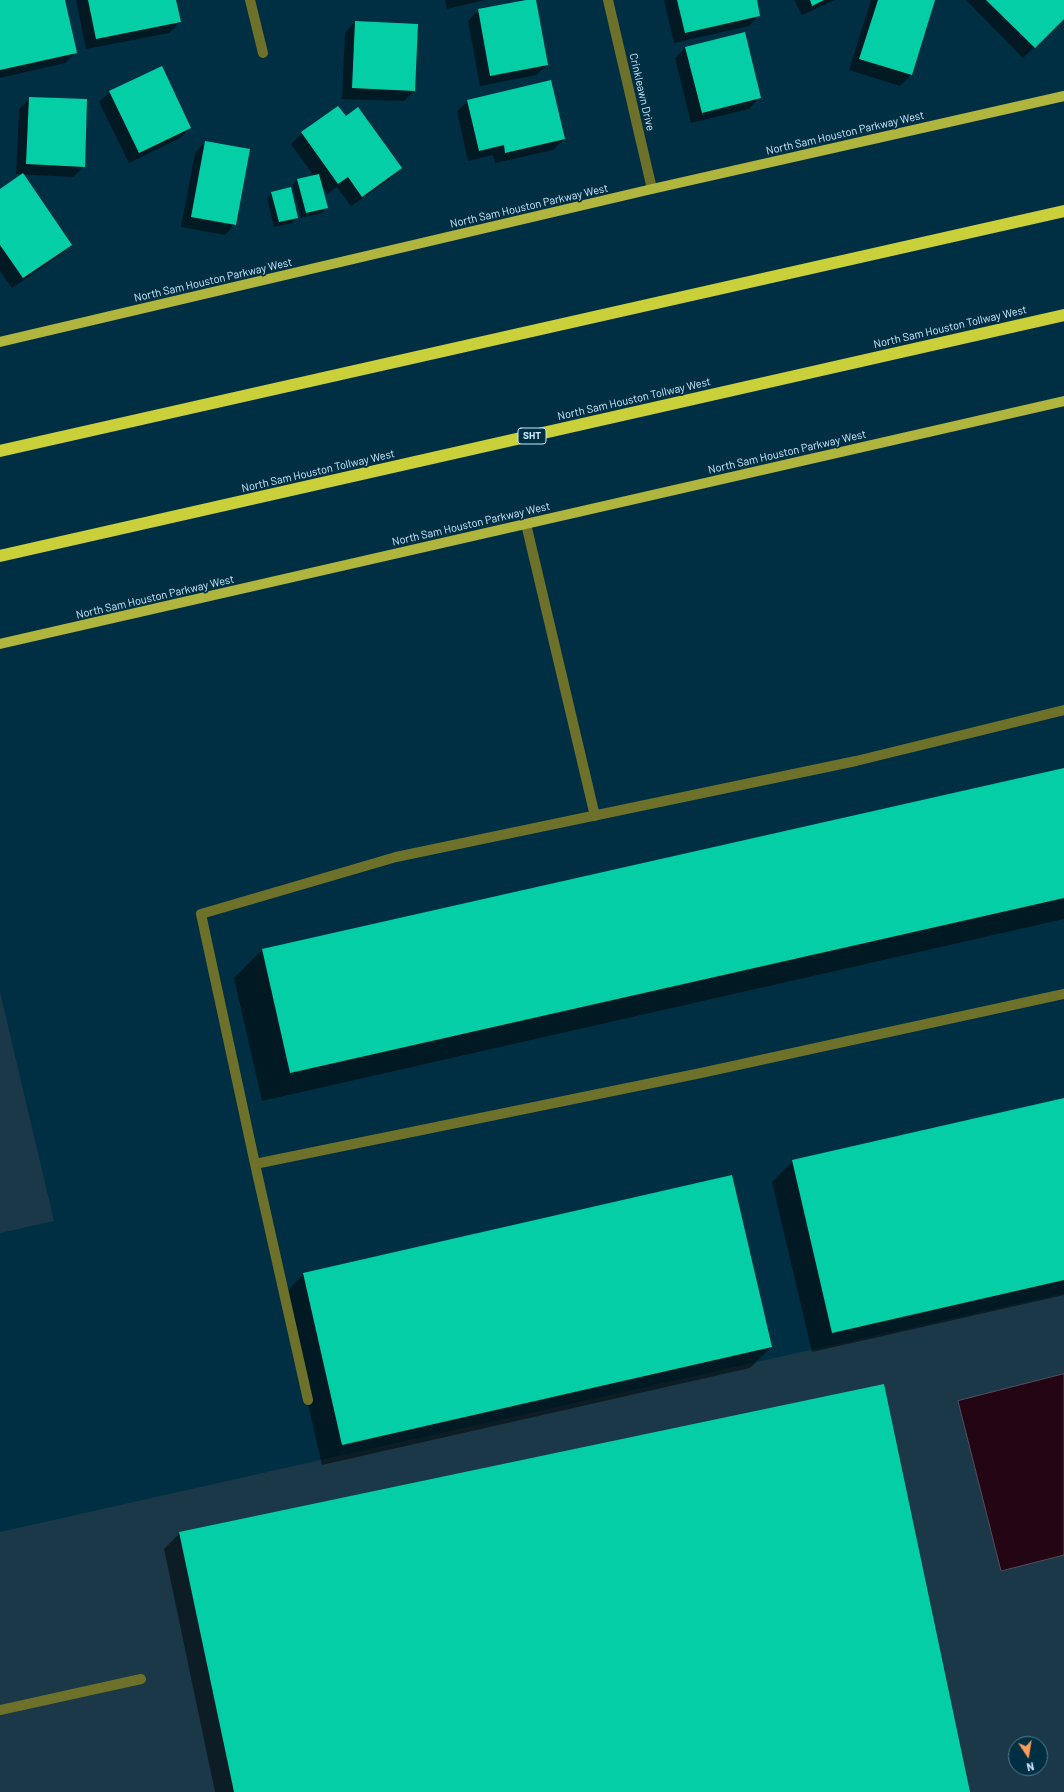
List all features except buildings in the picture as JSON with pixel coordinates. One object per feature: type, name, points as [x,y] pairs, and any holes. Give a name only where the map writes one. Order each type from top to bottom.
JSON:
[{"type":"highway","points":[[0,451],[1064,211]]},
{"type":"highway","name":"North Sam Houston Tollway West","points":[[0,556],[1064,315]]},
{"type":"main road","name":"North Sam Houston Parkway West","points":[[0,342],[652,189],[1064,96]]},
{"type":"main road","name":"North Sam Houston Parkway West","points":[[0,644],[1064,401]]},
{"type":"street","points":[[250,0],[263,53]]},
{"type":"street","name":"Crinkleawn Drive","points":[[608,0],[652,189]]},
{"type":"street","points":[[526,524],[595,816]]},
{"type":"street","points":[[308,1400],[201,914],[396,857],[856,761],[1064,710]]},
{"type":"street","points":[[255,1164],[701,1073],[1064,994]]},
{"type":"street","points":[[0,1710],[141,1679]]},
{"type":"shaded area","points":[[0,992],[54,1221],[0,1233]]},
{"type":"shaded area","points":[[1064,1293],[1064,1792],[0,1792],[0,1532]]},
{"type":"shaded area","points":[[1064,1374],[1064,1555],[1001,1571],[958,1401]]}]
